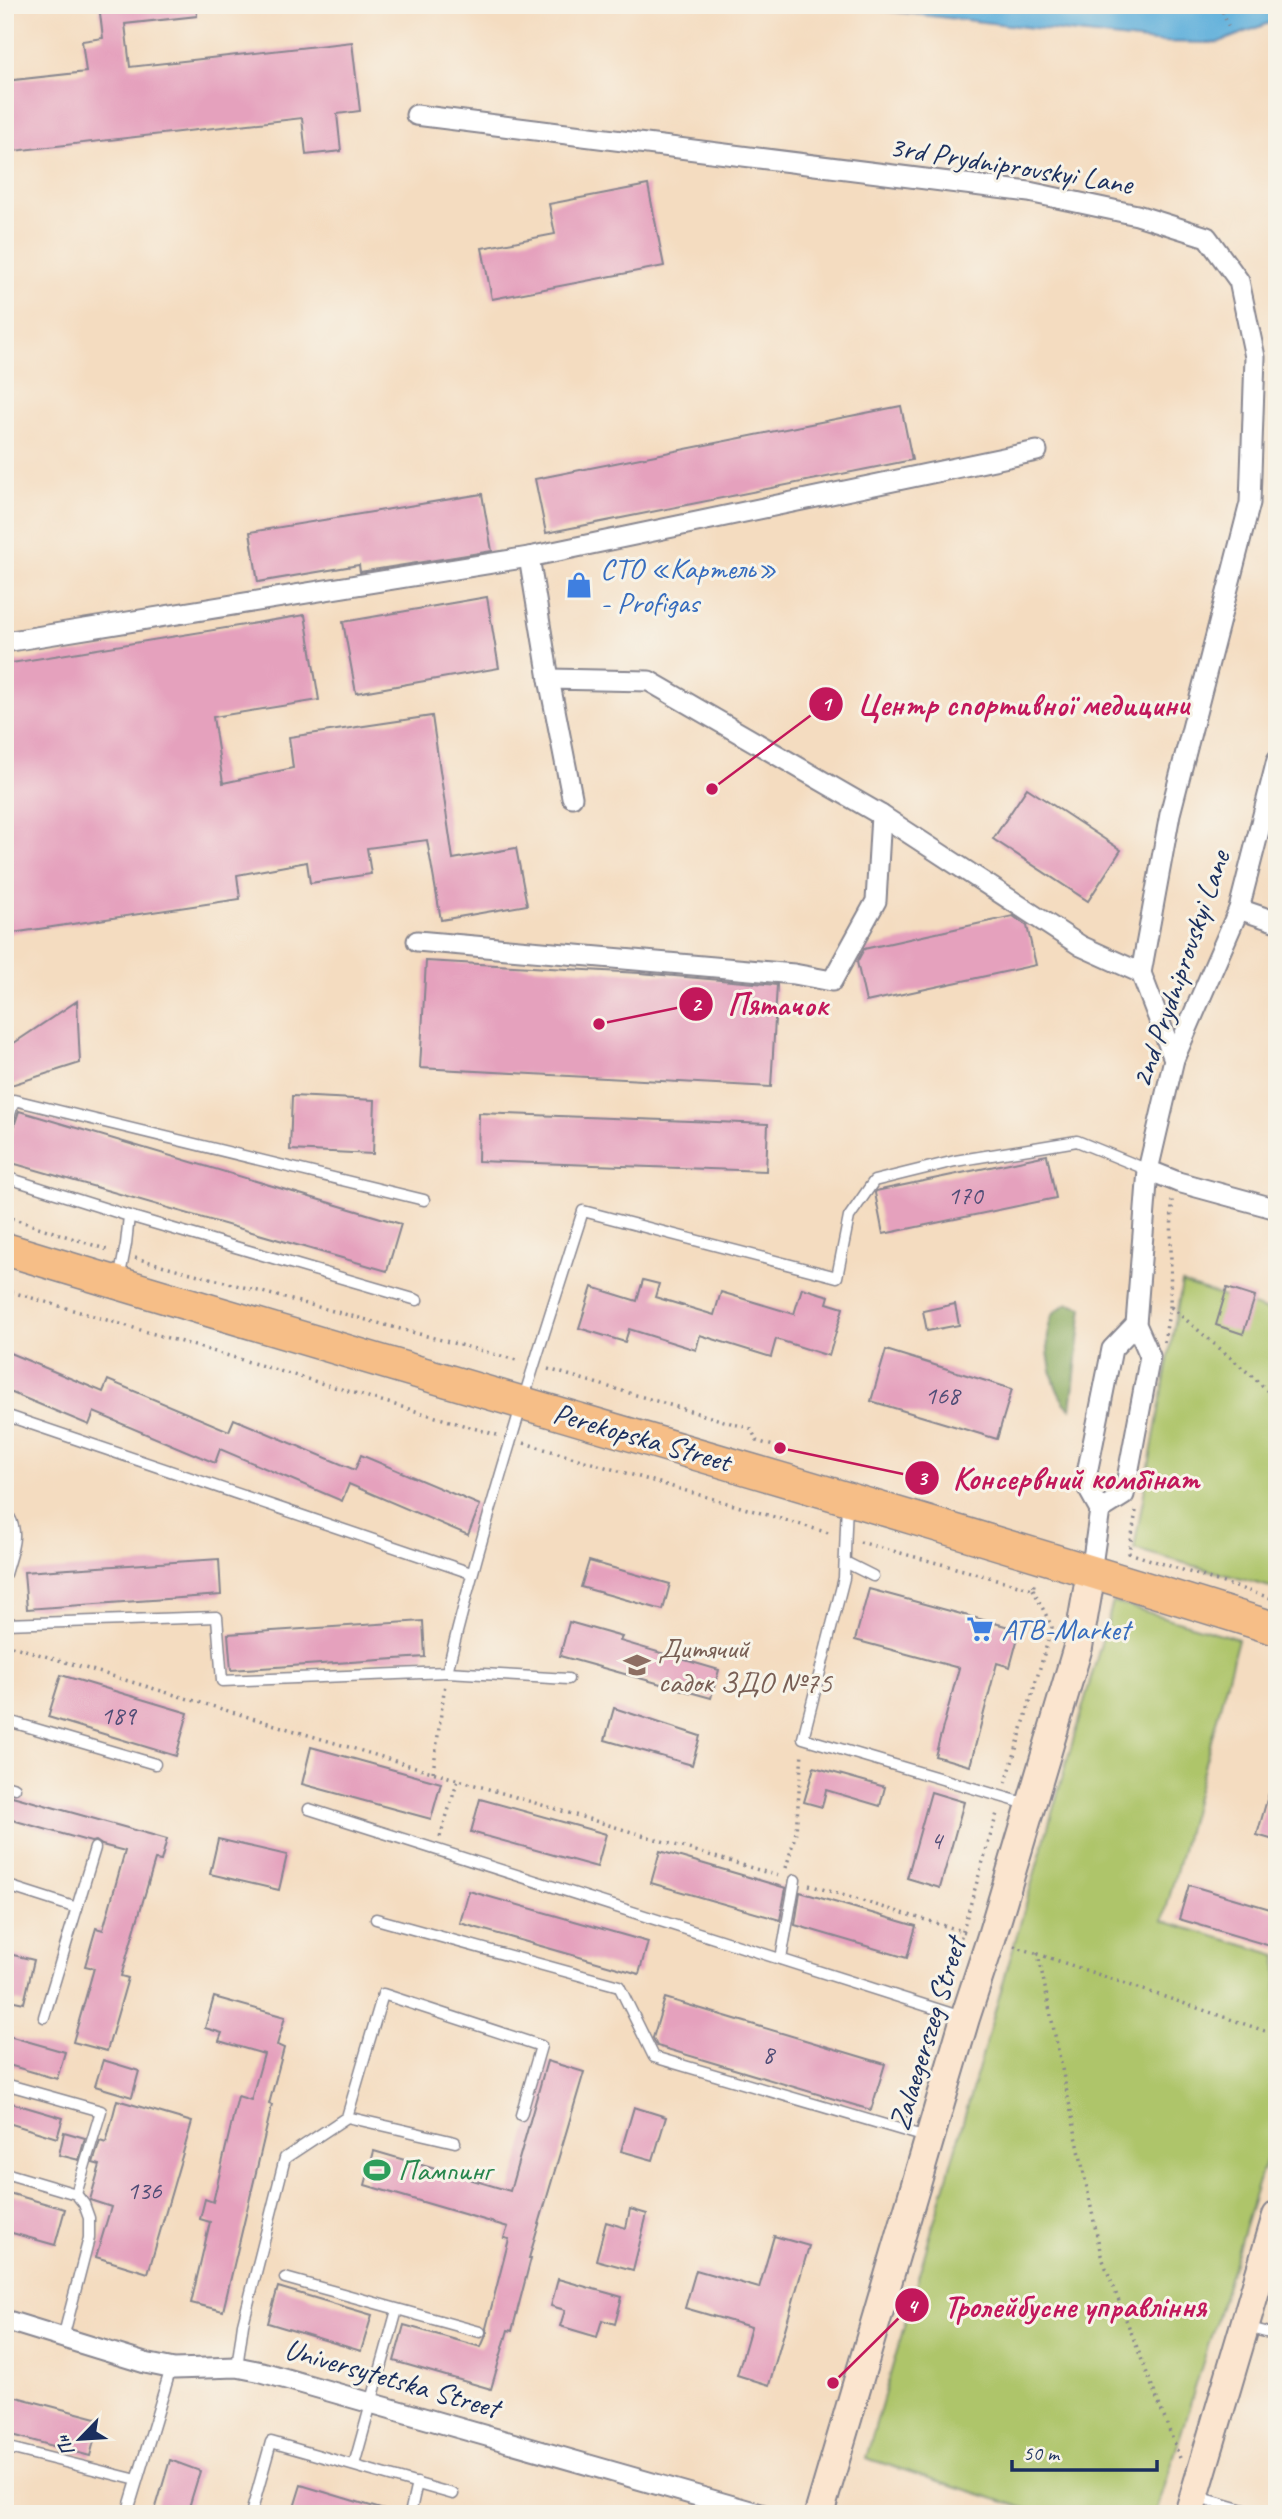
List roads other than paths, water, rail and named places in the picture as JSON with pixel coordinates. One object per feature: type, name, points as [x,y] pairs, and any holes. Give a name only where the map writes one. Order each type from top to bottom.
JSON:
[{"type":"main road","name":"Perekopska Street","points":[[5,1250],[121,1269],[522,1403],[847,1498],[1277,1629]]},
{"type":"main road","name":"Zalaegerszeg Street","points":[[822,2513],[917,2135],[952,2014],[991,1939],[1079,1647],[1091,1572]]},
{"type":"main road","points":[[1192,2505],[1277,2216]]},
{"type":"street","name":"3rd Prydniprovskyi Lane","points":[[416,115],[1029,192],[1138,215],[1208,237],[1239,281],[1255,357],[1250,503],[1170,814],[1141,973]]},
{"type":"street","points":[[5,642],[529,557],[1037,451]]},
{"type":"street","points":[[529,557],[572,797]]},
{"type":"street","points":[[549,679],[649,681],[881,815],[1081,946],[1141,973],[1174,1059]]},
{"type":"street","name":"2nd Prydniprovskyi Lane","points":[[1100,1510],[1124,1495],[1150,1356],[1136,1324],[1148,1170],[1174,1059],[1239,909],[1277,760]]},
{"type":"street","points":[[417,941],[794,974],[832,981],[876,901],[881,815]]},
{"type":"street","points":[[1239,909],[1277,922]]},
{"type":"street","points":[[1148,1170],[1178,1182],[1277,1209]]},
{"type":"street","points":[[1091,1572],[1100,1510],[1085,1483],[1112,1349],[1136,1324]]},
{"type":"street","name":"Universytetska Street","points":[[5,2320],[145,2363],[171,2368],[237,2367],[262,2372],[761,2514]]},
{"type":"lane","points":[[5,1132],[14,1100],[424,1200]]},
{"type":"lane","points":[[447,1672],[471,1573],[583,1211],[837,1277],[849,1217],[874,1181],[955,1161],[1077,1140],[1148,1170]]},
{"type":"lane","points":[[5,1177],[416,1300]]},
{"type":"lane","points":[[121,1269],[129,1216]]},
{"type":"lane","points":[[5,1415],[471,1573]]},
{"type":"lane","points":[[847,1498],[847,1563],[803,1738],[1031,1805]]},
{"type":"lane","points":[[5,1511],[15,1526],[15,1538],[5,1574]]},
{"type":"lane","points":[[847,1563],[873,1576]]},
{"type":"lane","points":[[5,1624],[217,1617],[222,1681],[447,1672],[568,1679]]},
{"type":"lane","points":[[5,1720],[155,1764]]},
{"type":"lane","points":[[309,1809],[952,2014]]},
{"type":"lane","points":[[44,2017],[95,1848]]},
{"type":"lane","points":[[781,1959],[795,1881]]},
{"type":"lane","points":[[5,1885],[77,1908]]},
{"type":"lane","points":[[376,1919],[619,1986],[654,2057],[917,2135]]},
{"type":"lane","points":[[237,2367],[243,2324],[285,2158],[347,2117],[383,1994],[541,2046],[521,2115]]},
{"type":"lane","points":[[5,2084],[101,2111],[76,2194]]},
{"type":"lane","points":[[347,2117],[455,2142]]},
{"type":"lane","points":[[5,2173],[76,2194],[84,2204],[89,2218],[89,2238],[63,2338]]},
{"type":"lane","points":[[285,2278],[480,2332]]},
{"type":"lane","points":[[354,2465],[397,2310]]},
{"type":"lane","points":[[1245,2326],[1277,2335]]},
{"type":"lane","points":[[127,2514],[171,2368]]},
{"type":"lane","points":[[251,2514],[271,2442],[453,2494]]},
{"type":"lane","points":[[5,2447],[137,2480]]},
{"type":"lane","points":[[410,2514],[417,2483]]},
{"type":"lane","points":[[1192,2505],[1258,2514]]},
{"type":"water","points":[[835,5],[1277,5],[1277,20],[1217,43],[1155,42]]},
{"type":"place","name":"СТО «Картель» - Profigas","points":[[579,585]]},
{"type":"place","name":"Центр спортивної медицини","points":[[712,789]]},
{"type":"place","name":"Пятачок","points":[[599,1024]]},
{"type":"place","name":"Консервний комбінат","points":[[780,1448]]},
{"type":"place","name":"ATB-Market","points":[[980,1629]]},
{"type":"place","name":"Дитячий садок ЗДО №75","points":[[637,1665]]},
{"type":"place","name":"Пампинг","points":[[377,2170]]},
{"type":"place","name":"Тролейбусне управління","points":[[833,2383]]}]
